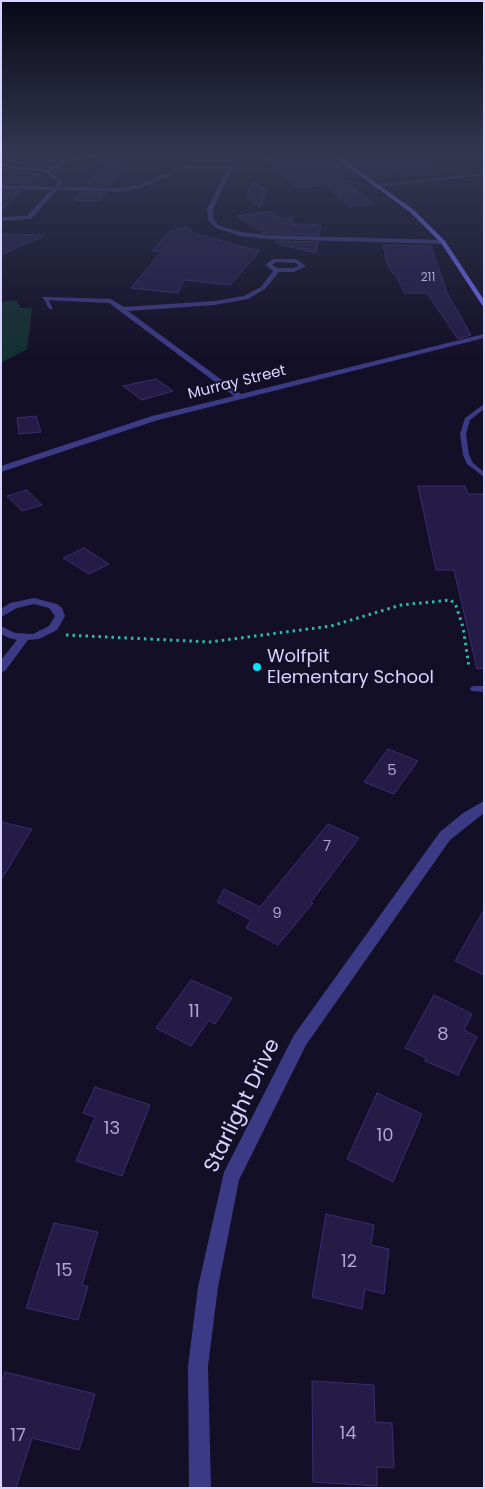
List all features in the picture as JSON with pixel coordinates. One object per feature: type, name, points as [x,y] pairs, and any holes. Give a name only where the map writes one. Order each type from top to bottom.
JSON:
[{"type":"street","points":[[215,224],[240,234],[267,237],[443,242]]},
{"type":"street","points":[[425,224],[443,242],[484,306]]},
{"type":"street","points":[[275,260],[291,260],[300,262],[303,266],[294,270],[277,270],[269,267],[268,264],[275,260]]},
{"type":"street","points":[[125,309],[216,303],[246,298],[263,288],[277,270]]},
{"type":"street","points":[[46,298],[111,302],[125,309],[135,321],[239,396]]},
{"type":"street","name":"Murray Street","points":[[1,469],[155,418],[484,336]]},
{"type":"street","points":[[1,614],[14,605],[34,601],[53,606],[58,610],[60,616],[58,623],[45,634],[24,638],[13,636],[1,629]]},
{"type":"street","points":[[1,668],[24,638]]},
{"type":"street","name":"Starlight Drive","points":[[200,1488],[198,1366],[208,1287],[230,1178],[300,1040],[425,862],[446,836],[468,816],[484,806]]},
{"type":"lane","points":[[46,298],[51,308]]},
{"type":"lane","points":[[484,406],[470,415],[463,426],[466,455],[470,464],[484,475]]},
{"type":"lane","points":[[474,689],[484,689]]},
{"type":"path","points":[[45,634],[210,642],[331,626],[401,605],[430,600],[451,600],[456,606],[463,627],[470,666]]},
{"type":"green space","points":[[16,300],[21,308],[32,308],[27,349],[1,363],[1,302]]},
{"type":"building","points":[[250,224],[321,225],[319,235],[263,233]]},
{"type":"building","points":[[186,226],[196,234],[260,251],[230,285],[184,280],[178,293],[131,288],[161,252],[152,251],[169,232]]},
{"type":"building","points":[[1,234],[45,235],[1,255]]},
{"type":"building","points":[[275,241],[318,242],[316,253],[281,245]]},
{"type":"building","points":[[383,245],[431,246],[447,293],[471,335],[458,339],[427,293],[404,293],[396,274],[393,274],[387,263]]},
{"type":"building","points":[[156,379],[173,391],[142,400],[123,386]]},
{"type":"building","points":[[36,416],[41,432],[19,434],[17,418]]},
{"type":"building","points":[[418,486],[465,486],[468,494],[484,494],[484,668],[477,669],[454,570],[436,570]]},
{"type":"building","points":[[27,490],[42,505],[22,511],[7,496]]},
{"type":"building","points":[[84,548],[109,564],[89,574],[63,558]]},
{"type":"building","points":[[388,749],[418,761],[394,794],[364,782]]},
{"type":"building","points":[[1,822],[32,829],[1,880]]},
{"type":"building","points":[[328,824],[359,838],[311,902],[313,903],[278,945],[246,928],[251,920],[217,902],[224,889],[260,907]]},
{"type":"building","points":[[484,910],[484,975],[455,961]]},
{"type":"building","points":[[191,980],[232,998],[215,1024],[209,1020],[191,1046],[156,1028]]},
{"type":"building","points":[[434,995],[472,1014],[464,1030],[477,1037],[458,1075],[425,1061],[426,1058],[405,1048]]},
{"type":"building","points":[[95,1087],[150,1105],[122,1176],[76,1161],[95,1117],[83,1113]]},
{"type":"building","points":[[377,1093],[422,1114],[393,1182],[347,1159]]},
{"type":"building","points":[[326,1214],[374,1225],[371,1245],[389,1249],[384,1294],[365,1289],[362,1309],[312,1297]]},
{"type":"building","points":[[54,1223],[98,1232],[82,1285],[88,1286],[78,1320],[26,1308]]},
{"type":"building","points":[[5,1372],[95,1394],[79,1450],[32,1438],[16,1488],[1,1488],[1,1383]]},
{"type":"building","points":[[312,1381],[374,1385],[375,1422],[392,1423],[394,1468],[377,1467],[377,1486],[313,1482]]},
{"type":"place","name":"Wolfpit Elementary School","points":[[257,667]]}]
